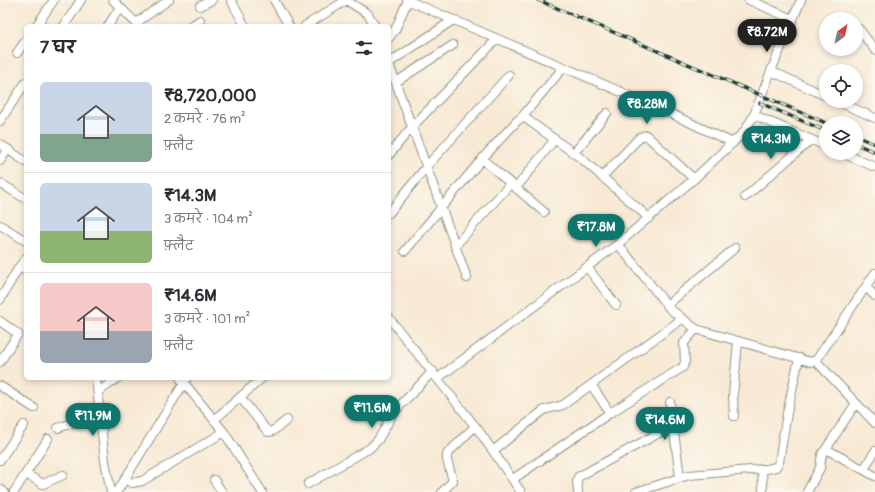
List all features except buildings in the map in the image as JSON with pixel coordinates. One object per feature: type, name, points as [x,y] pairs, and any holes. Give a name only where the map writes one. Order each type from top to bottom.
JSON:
[{"type":"street","points":[[39,24],[54,0]]},
{"type":"street","points":[[65,24],[81,0]]},
{"type":"street","points":[[113,0],[137,24]]},
{"type":"street","points":[[139,24],[169,0]]},
{"type":"street","points":[[200,6],[212,0]]},
{"type":"street","points":[[230,0],[244,24]]},
{"type":"street","points":[[274,0],[288,24]]},
{"type":"street","points":[[308,24],[346,0],[368,14],[374,24]]},
{"type":"street","points":[[391,35],[395,30],[408,0],[733,143]]},
{"type":"street","points":[[749,0],[792,19]]},
{"type":"street","points":[[308,484],[370,448],[378,440],[394,412],[436,375],[618,244],[694,179],[733,143],[744,132],[754,115],[801,0]]},
{"type":"street","points":[[109,24],[120,7]]},
{"type":"street","points":[[194,24],[200,20]]},
{"type":"street","points":[[391,62],[453,20]]},
{"type":"street","points":[[863,34],[875,50]]},
{"type":"street","points":[[391,153],[411,128],[497,39]]},
{"type":"street","points":[[17,53],[24,43]]},
{"type":"street","points":[[396,82],[453,45]]},
{"type":"street","points":[[391,68],[411,128],[427,166],[467,278]]},
{"type":"street","points":[[405,251],[441,206],[482,159],[521,118],[563,68]]},
{"type":"street","points":[[771,71],[819,93]]},
{"type":"street","points":[[391,211],[427,166],[509,75]]},
{"type":"street","points":[[0,121],[24,85]]},
{"type":"street","points":[[853,108],[875,118]]},
{"type":"street","points":[[574,153],[607,113]]},
{"type":"street","points":[[754,115],[819,143]]},
{"type":"street","points":[[521,118],[525,118],[574,153],[649,218]]},
{"type":"street","points":[[602,177],[640,137],[646,135],[694,179]]},
{"type":"street","points":[[455,246],[513,186],[555,139]]},
{"type":"street","points":[[745,197],[811,140]]},
{"type":"street","points":[[0,144],[24,161]]},
{"type":"street","points":[[0,161],[8,149]]},
{"type":"street","points":[[482,159],[544,212]]},
{"type":"street","points":[[858,160],[875,167]]},
{"type":"street","points":[[0,182],[24,198]]},
{"type":"street","points":[[0,225],[24,240]]},
{"type":"street","points":[[618,244],[667,305],[682,319],[696,329],[811,362],[816,361],[875,273]]},
{"type":"street","points":[[667,305],[735,248]]},
{"type":"street","points":[[587,267],[616,305]]},
{"type":"street","points":[[1,296],[23,269]]},
{"type":"street","points":[[866,287],[875,296]]},
{"type":"street","points":[[493,451],[544,410],[563,406],[682,319]]},
{"type":"street","points":[[391,320],[436,375],[475,426],[522,492]]},
{"type":"street","points":[[0,321],[18,334],[0,362]]},
{"type":"street","points":[[513,479],[610,413],[683,367],[685,362],[684,343],[696,329]]},
{"type":"street","points":[[734,416],[733,395],[738,342]]},
{"type":"street","points":[[636,492],[680,477],[776,467],[779,462],[787,413],[799,358]]},
{"type":"street","points":[[816,361],[875,423]]},
{"type":"street","points":[[96,380],[105,461],[111,492]]},
{"type":"street","points":[[98,392],[115,380]]},
{"type":"street","points":[[117,492],[183,380],[224,432],[262,492]]},
{"type":"street","points":[[214,420],[260,380]]},
{"type":"street","points":[[0,386],[34,408]]},
{"type":"street","points":[[592,386],[610,413]]},
{"type":"street","points":[[240,397],[268,432],[273,431],[287,420]]},
{"type":"street","points":[[670,402],[680,477]]},
{"type":"street","points":[[807,492],[820,468],[822,454],[856,403]]},
{"type":"street","points":[[58,428],[101,413]]},
{"type":"street","points":[[0,460],[24,425]]},
{"type":"street","points":[[442,492],[453,481],[447,460],[447,454],[475,426]]},
{"type":"street","points":[[578,492],[578,477],[672,426]]},
{"type":"street","points":[[125,479],[132,483],[142,481],[224,432]]},
{"type":"street","points":[[14,492],[48,439]]},
{"type":"street","points":[[826,449],[864,468],[875,476]]},
{"type":"street","points":[[864,468],[875,451]]},
{"type":"street","points":[[763,469],[763,492]]},
{"type":"street","points":[[26,474],[43,484],[63,475]]},
{"type":"street","points":[[214,480],[222,492]]},
{"type":"street","points":[[0,489],[4,492]]},
{"type":"railway","points":[[538,0],[819,120]]},
{"type":"railway","points":[[760,103],[819,128]]},
{"type":"railway","points":[[863,139],[875,144]]},
{"type":"railway","points":[[863,147],[875,152]]}]
